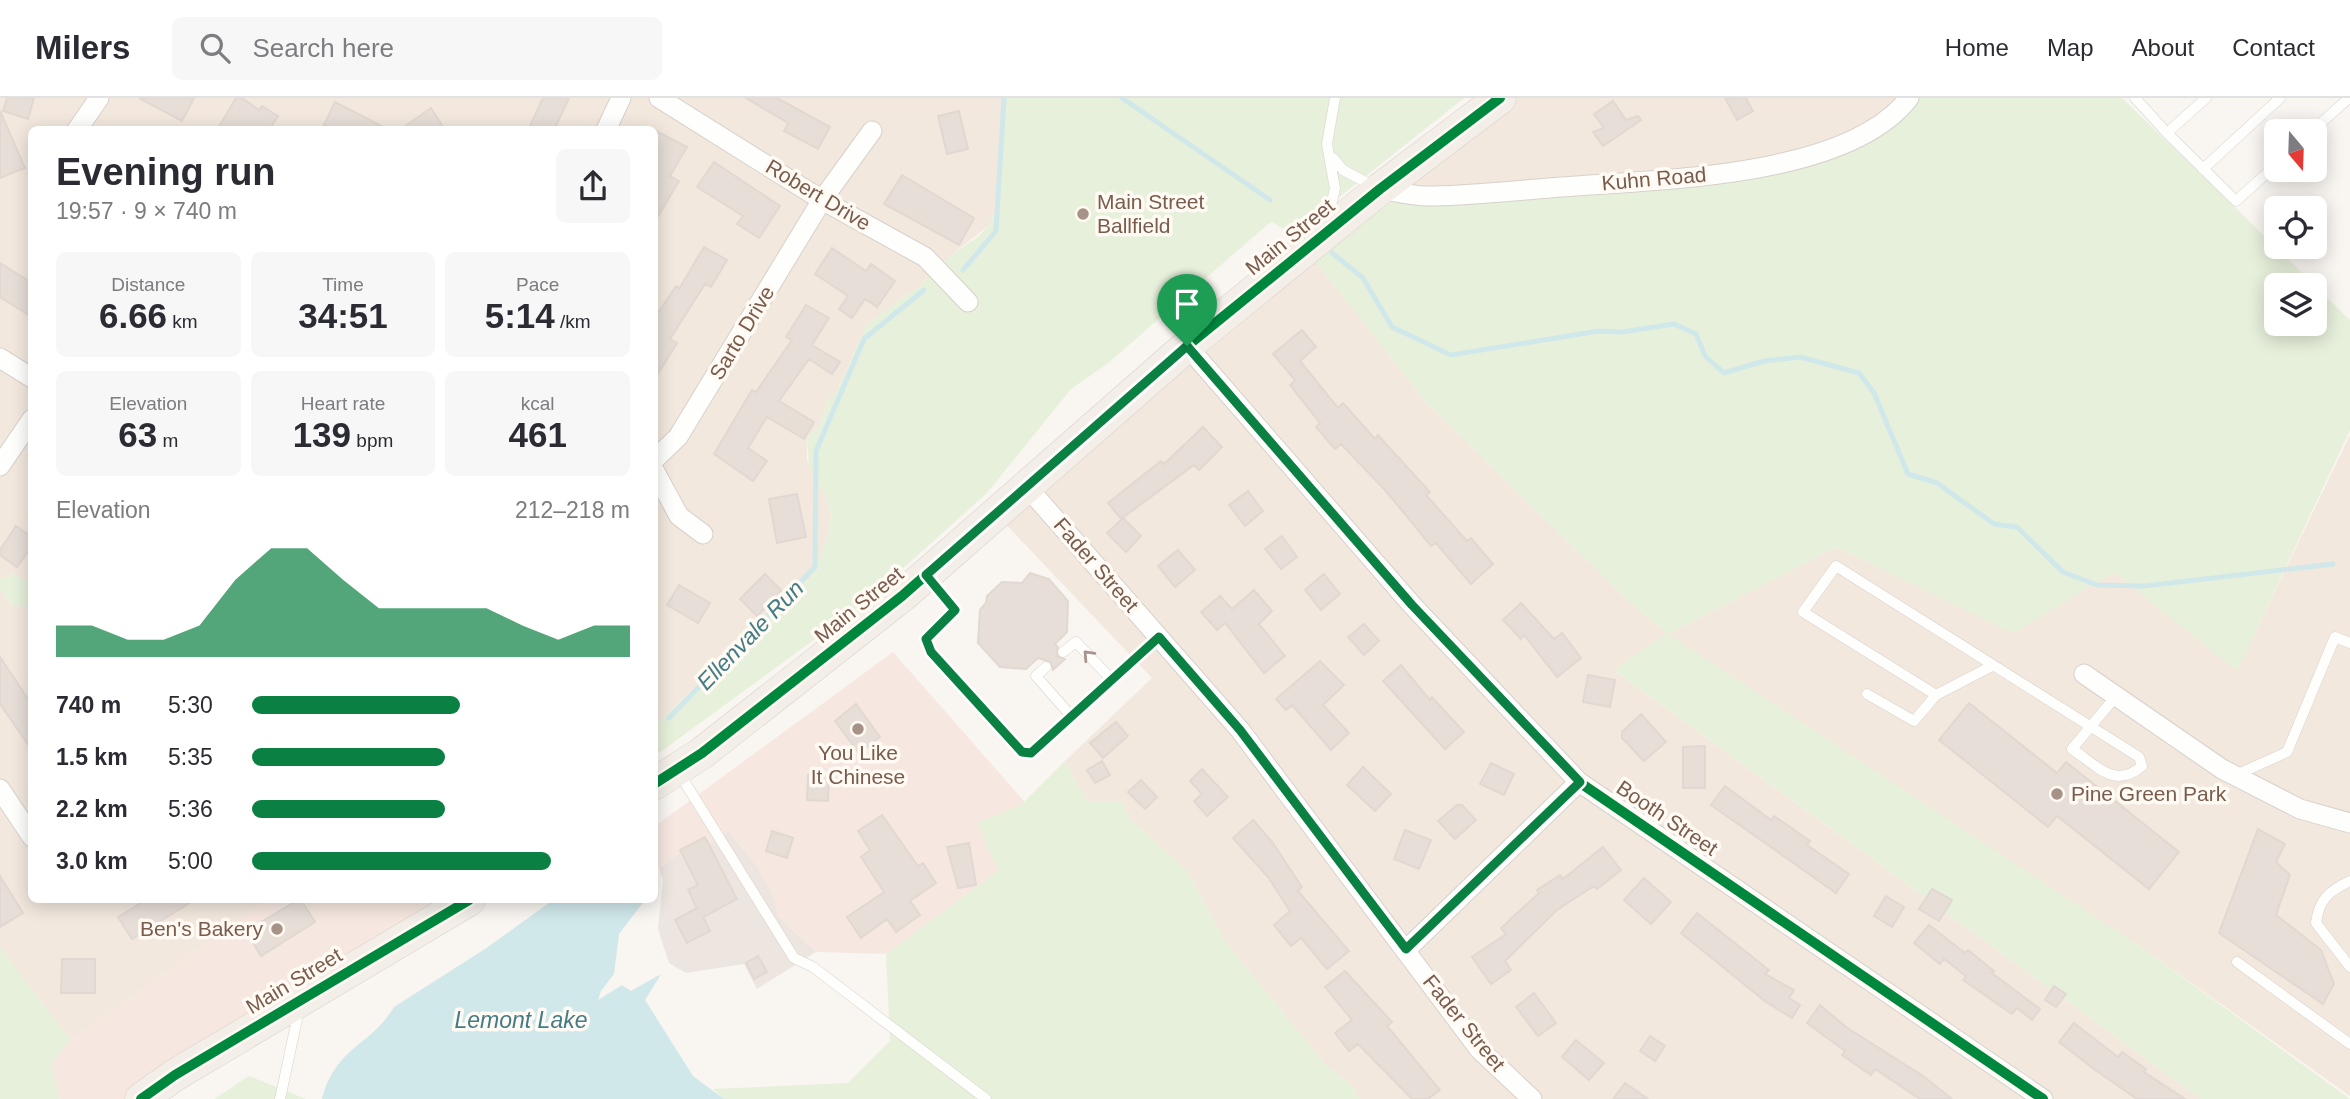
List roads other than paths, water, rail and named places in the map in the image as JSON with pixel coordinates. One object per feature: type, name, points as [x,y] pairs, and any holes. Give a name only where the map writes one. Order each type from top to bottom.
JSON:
[{"type":"main road","name":"Main Street","points":[[666,777],[819,663],[1028,488],[1187,346],[1380,189],[1500,98]]},
{"type":"main road","name":"Main Street","points":[[141,1099],[301,999],[463,903]]},
{"type":"street","points":[[85,126],[99,98]]},
{"type":"street","points":[[608,126],[621,98]]},
{"type":"street","name":"Robert Drive","points":[[659,98],[822,200],[925,257],[968,302]]},
{"type":"street","name":"Kuhn Road","points":[[1380,189],[1431,197],[1732,173],[1796,159],[1855,139],[1884,122],[1909,98]]},
{"type":"street","name":"Sarto Drive","points":[[658,456],[678,438],[822,200],[873,131]]},
{"type":"street","name":"Booth Street","points":[[1187,346],[1412,605],[1580,782],[2043,1099]]},
{"type":"street","points":[[0,358],[28,376]]},
{"type":"street","points":[[0,466],[28,425]]},
{"type":"street","points":[[658,477],[679,516],[703,534]]},
{"type":"street","name":"Fader Street","points":[[1028,488],[1240,730],[1479,1049],[1532,1099]]},
{"type":"street","points":[[2084,674],[2234,776],[2300,809],[2350,823]]},
{"type":"street","points":[[1406,949],[1580,782]]},
{"type":"street","points":[[0,789],[28,831]]},
{"type":"lane","points":[[1316,241],[1334,200],[1327,144],[1335,98]]},
{"type":"lane","points":[[2135,98],[2235,201],[2264,175]]},
{"type":"lane","points":[[2167,133],[2206,98]]},
{"type":"lane","points":[[2203,169],[2280,98]]},
{"type":"lane","points":[[2325,119],[2348,98]]},
{"type":"lane","points":[[1330,155],[1343,170],[1380,189]]},
{"type":"lane","points":[[1936,695],[1803,612],[1836,566],[1992,666],[2091,725],[2139,757],[2142,766],[2130,776],[2114,778],[2072,749],[2091,725],[2116,696]]},
{"type":"lane","points":[[926,575],[955,610],[926,639],[931,652],[1022,752],[1031,753],[1159,637]]},
{"type":"lane","points":[[2234,776],[2287,752],[2336,637],[2350,643]]},
{"type":"lane","points":[[1063,652],[1076,642],[1112,680]]},
{"type":"lane","points":[[1867,694],[1914,721],[1936,695],[1992,666]]},
{"type":"lane","points":[[1046,667],[1036,676],[1072,717]]},
{"type":"lane","points":[[666,777],[794,958],[813,967],[986,1099]]},
{"type":"lane","points":[[2350,881],[2331,890],[2318,905],[2316,923],[2350,967]]},
{"type":"lane","points":[[2237,962],[2350,1044]]},
{"type":"lane","points":[[280,1099],[301,999]]},
{"type":"water","name":"Lemont Lake","points":[[549,903],[643,903],[619,934],[614,974],[601,991],[598,1000],[622,985],[631,991],[661,974],[645,1000],[693,1076],[724,1099],[322,1099],[335,1068],[375,1031],[394,1007],[485,949]]},
{"type":"waterway","name":"Ellenvale Run","points":[[963,270],[996,231],[1004,98]]},
{"type":"waterway","points":[[1122,98],[1270,200]]},
{"type":"waterway","points":[[1332,253],[1363,278],[1392,327],[1451,355],[1599,331],[1622,332],[1674,324],[1696,334],[1705,356],[1724,373],[1764,361],[1800,357],[1859,373],[1874,393],[1908,474],[1937,483],[1994,524],[2017,527],[2063,572],[2097,585],[2144,586],[2333,564]]},
{"type":"waterway","name":"Ellenvale Run","points":[[669,718],[815,567],[816,451],[864,339],[924,290]]},
{"type":"place","name":"Main Street Ballfield","points":[[1083,214]]},
{"type":"place","name":"You Like It Chinese","points":[[858,729]]},
{"type":"place","name":"Pine Green Park","points":[[2057,794]]},
{"type":"place","name":"Ben's Bakery","points":[[277,929]]}]
